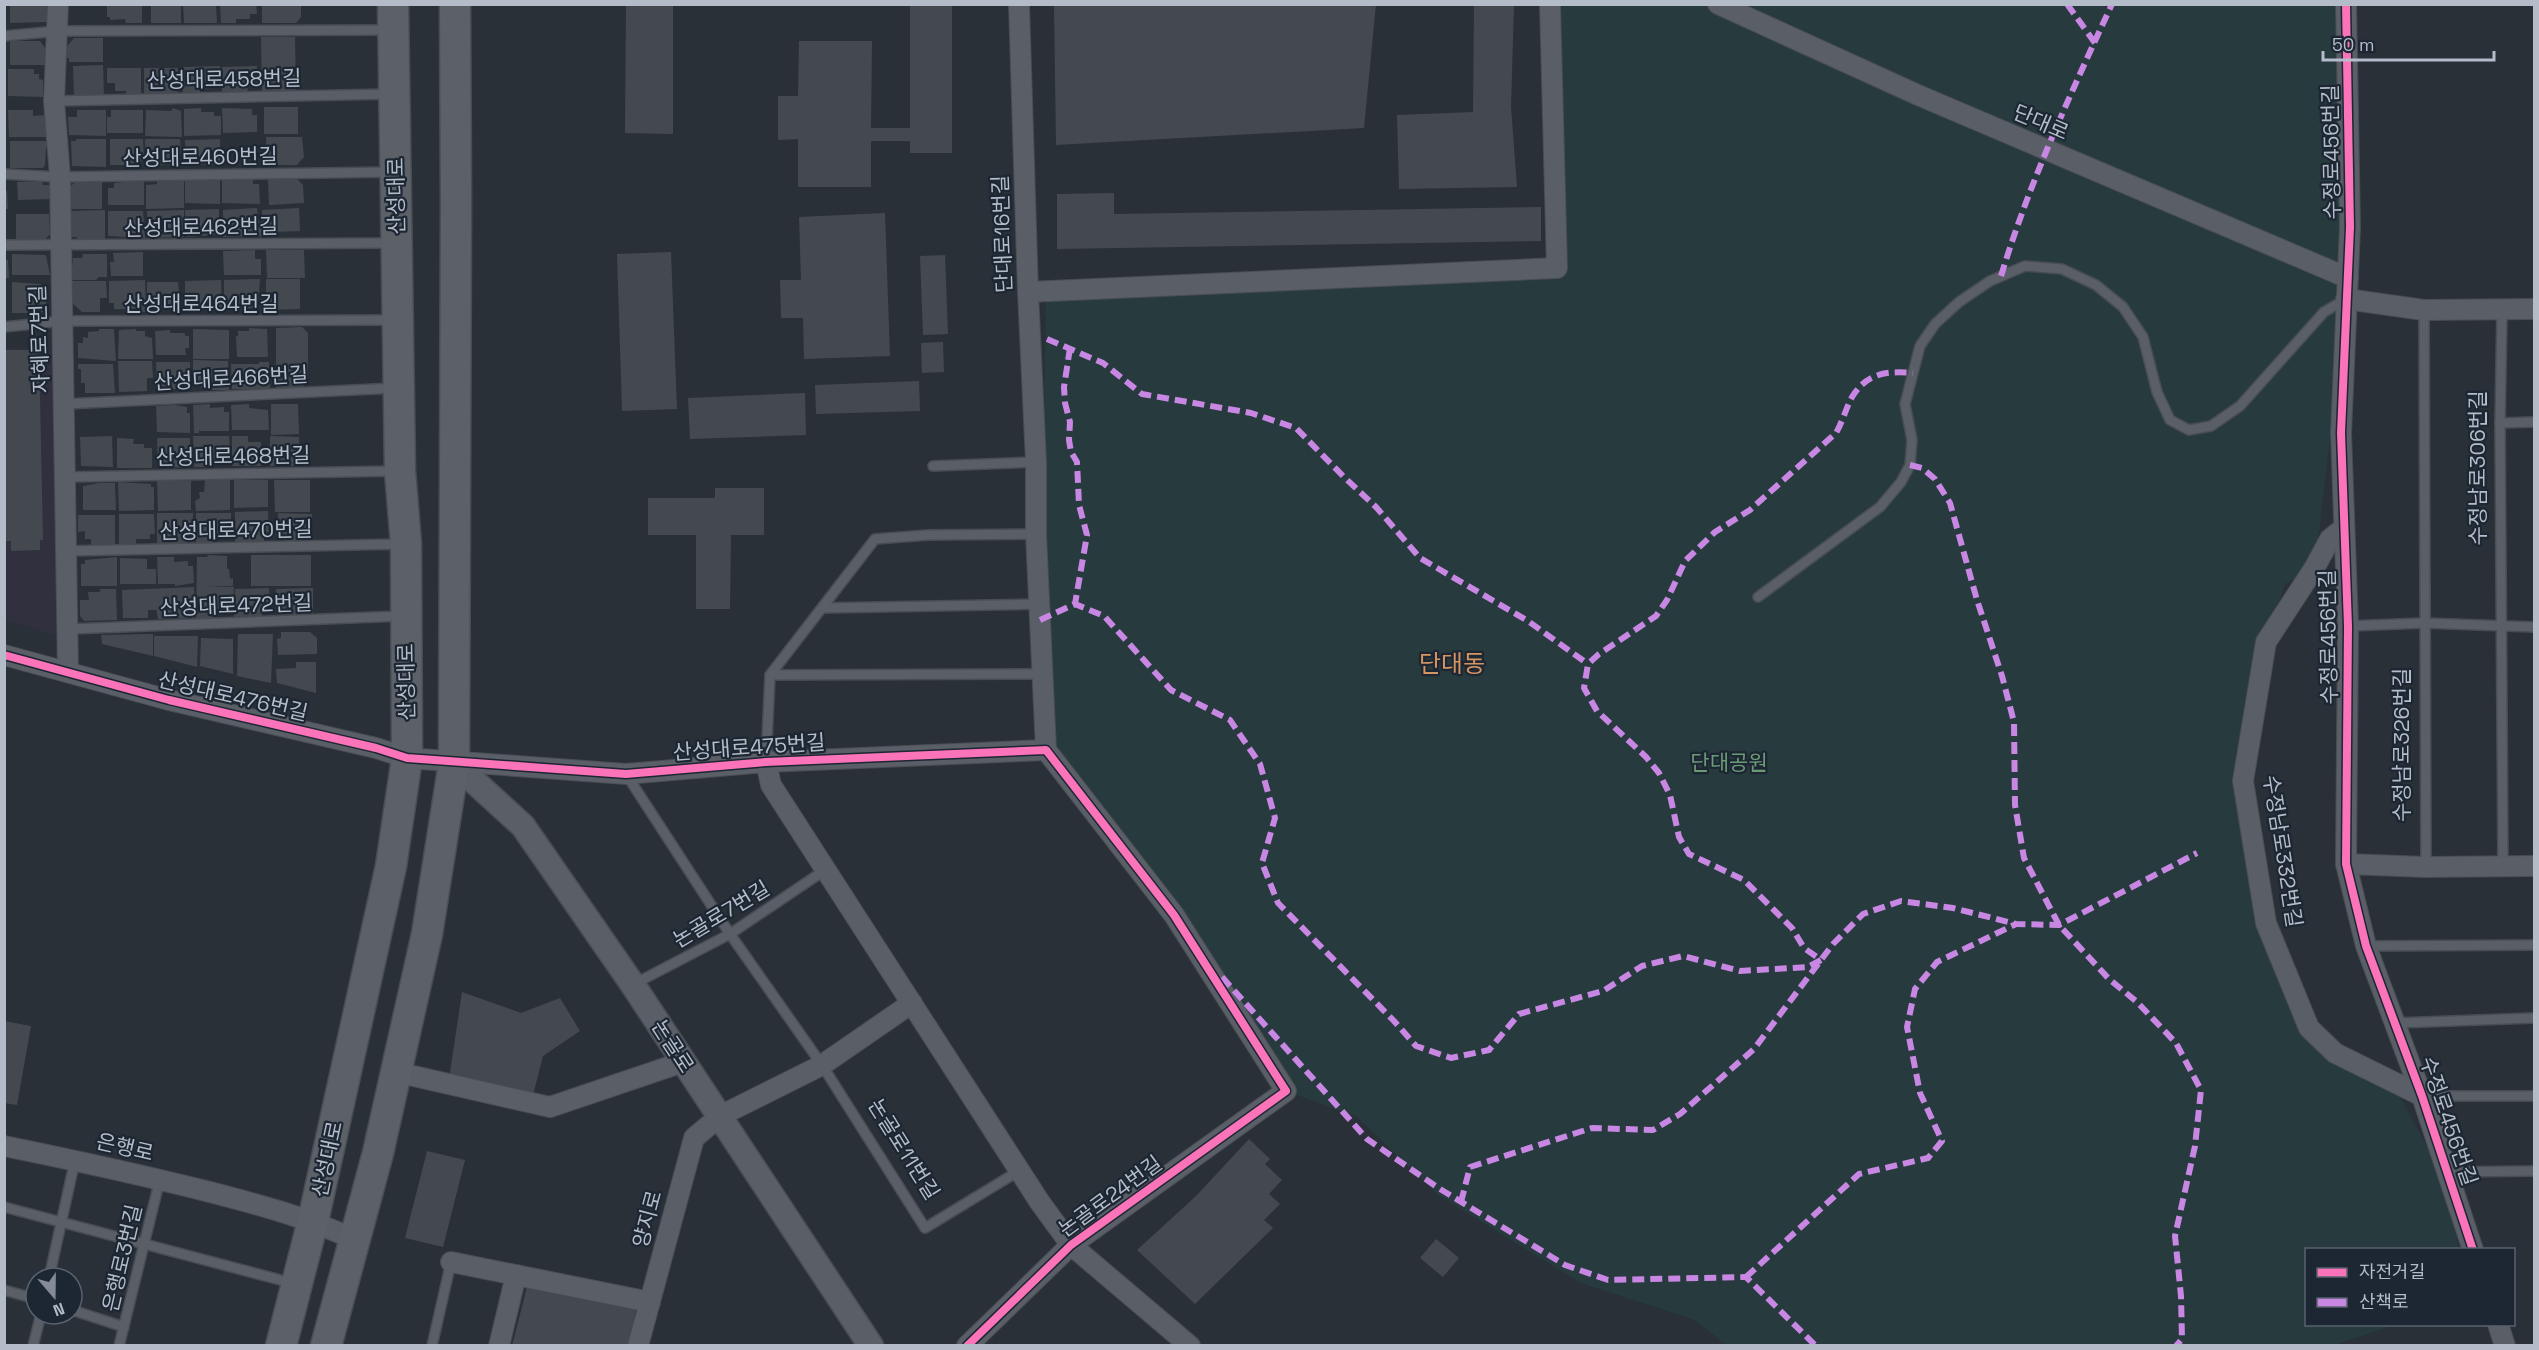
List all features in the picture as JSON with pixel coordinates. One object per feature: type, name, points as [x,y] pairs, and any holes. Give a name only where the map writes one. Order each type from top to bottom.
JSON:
[{"type":"main road","points":[[326,1346],[378,1153],[427,934],[454,763],[456,237],[454,4]]},
{"type":"main road","name":"산성대로","points":[[281,1346],[313,1221],[391,866],[407,758],[406,544],[400,471],[393,17]]},
{"type":"street","name":"자혜로7번길","points":[[58,4],[54,101],[60,177],[68,672]]},
{"type":"street","name":"단대로16번길","points":[[1018,4],[1036,462],[1035,534],[1046,750]]},
{"type":"street","points":[[1028,292],[1557,268],[1550,4]]},
{"type":"street","name":"단대로","points":[[1718,4],[1918,95],[2348,278]]},
{"type":"street","name":"수정로456번길","points":[[2346,4],[2349,87],[2348,278],[2341,433],[2348,626],[2346,864],[2366,946],[2422,1096],[2472,1248]]},
{"type":"street","points":[[2346,299],[2424,310],[2535,309]]},
{"type":"street","name":"수정남로332번길","points":[[2344,528],[2330,539],[2315,567],[2266,642],[2243,781],[2266,923],[2309,1028],[2335,1053],[2422,1096]]},
{"type":"street","name":"산성대로476번길","points":[[4,655],[169,700],[376,748],[407,758],[454,763]]},
{"type":"street","name":"산성대로475번길","points":[[454,763],[626,774],[766,762],[1046,750]]},
{"type":"street","name":"논골로24번길","points":[[967,1346],[1071,1245],[1286,1091],[1174,915],[1046,750]]},
{"type":"street","points":[[766,762],[771,785],[1018,1171],[1071,1245],[1190,1346]]},
{"type":"street","name":"논골로","points":[[454,763],[523,826],[633,985],[871,1346]]},
{"type":"street","points":[[2346,864],[2426,867],[2535,866]]},
{"type":"street","points":[[720,1116],[822,1065],[912,1003]]},
{"type":"street","points":[[396,1072],[550,1107],[683,1062]]},
{"type":"street","name":"양지로","points":[[638,1346],[694,1137],[720,1116]]},
{"type":"street","name":"은행로","points":[[4,1146],[160,1179],[234,1198],[313,1221],[353,1239]]},
{"type":"street","points":[[452,1262],[650,1302]]},
{"type":"street","points":[[498,1346],[516,1275]]},
{"type":"street","points":[[2499,1326],[2505,1346]]},
{"type":"lane","points":[[4,36],[58,31],[393,17]]},
{"type":"lane","name":"산성대로458번길","points":[[54,101],[394,94]]},
{"type":"lane","name":"산성대로460번길","points":[[4,174],[60,177],[396,172]]},
{"type":"lane","name":"산성대로462번길","points":[[4,245],[397,243]]},
{"type":"lane","points":[[1758,597],[1881,507],[1901,482],[1910,465],[1912,440],[1905,404],[1920,346],[1935,324],[1951,309],[1990,281],[2025,266],[2062,269],[2096,285],[2123,308],[2143,337],[2157,392],[2170,420],[2189,430],[2211,426],[2240,406],[2325,312],[2346,299]]},
{"type":"lane","points":[[2424,310],[2424,623]]},
{"type":"lane","name":"수정남로306번길","points":[[2502,310],[2500,423],[2503,627]]},
{"type":"lane","name":"산성대로464번길","points":[[4,327],[62,321],[399,320]]},
{"type":"lane","name":"산성대로466번길","points":[[65,404],[399,388]]},
{"type":"lane","points":[[2500,423],[2535,422]]},
{"type":"lane","points":[[933,466],[1036,462]]},
{"type":"lane","name":"산성대로468번길","points":[[66,477],[400,471]]},
{"type":"lane","points":[[766,762],[770,675],[875,539],[928,535],[1035,534]]},
{"type":"lane","name":"산성대로470번길","points":[[67,551],[406,544]]},
{"type":"lane","points":[[822,608],[1039,604]]},
{"type":"lane","name":"산성대로472번길","points":[[69,629],[405,616]]},
{"type":"lane","points":[[2348,626],[2424,623],[2535,627]]},
{"type":"lane","name":"수정남로326번길","points":[[2424,623],[2426,867]]},
{"type":"lane","points":[[2503,627],[2503,866]]},
{"type":"lane","points":[[770,675],[1041,674]]},
{"type":"lane","points":[[626,774],[730,934]]},
{"type":"lane","name":"논골로7번길","points":[[633,985],[730,934],[825,870]]},
{"type":"lane","name":"논골로11번길","points":[[730,934],[822,1065],[925,1228],[1018,1171]]},
{"type":"lane","points":[[2366,946],[2535,945]]},
{"type":"lane","points":[[2396,1023],[2535,1018]]},
{"type":"lane","name":"수정남로332번길","points":[[2422,1096],[2535,1096]]},
{"type":"lane","points":[[52,1266],[75,1160]]},
{"type":"lane","points":[[2447,1172],[2535,1172]]},
{"type":"lane","name":"은행로3번길","points":[[119,1346],[142,1244],[160,1179]]},
{"type":"lane","points":[[4,1207],[297,1284]]},
{"type":"lane","points":[[432,1346],[452,1262]]},
{"type":"lane","points":[[4,1290],[24,1296]]},
{"type":"lane","points":[[84,1314],[124,1327]]},
{"type":"lane","points":[[33,1346],[38,1326]]},
{"type":"shaded area","points":[[4,348],[65,349],[68,639],[5,620]]},
{"type":"green space","name":"단대공원","points":[[1551,5],[2347,5],[2346,299],[2315,567],[2285,584],[2266,642],[2243,781],[2266,923],[2309,1028],[2396,1089],[2445,1180],[2459,1248],[2305,1248],[2305,1326],[2391,1326],[2334,1345],[1726,1345],[1695,1320],[1581,1283],[1438,1195],[1357,1117],[1286,1091],[1046,750],[1040,620],[1046,300],[1564,276]]},
{"type":"building","points":[[10,4],[47,4],[47,22],[10,23]]},
{"type":"building","points":[[107,4],[142,4],[142,23],[126,23],[125,19],[110,20],[110,17],[107,17]]},
{"type":"building","points":[[151,4],[181,4],[181,23],[151,23]]},
{"type":"building","points":[[183,4],[216,4],[217,23],[184,23]]},
{"type":"building","points":[[220,4],[256,4],[257,14],[250,14],[250,19],[236,19],[236,23],[221,23]]},
{"type":"building","points":[[262,4],[301,4],[301,17],[296,23],[262,23]]},
{"type":"building","points":[[626,4],[673,4],[673,134],[625,133]]},
{"type":"building","points":[[910,4],[952,4],[952,153],[910,153],[910,141],[871,141],[871,187],[798,187],[798,139],[778,140],[778,96],[798,96],[799,41],[872,41],[871,128],[910,128]]},
{"type":"building","points":[[1054,4],[1376,4],[1364,128],[1056,145]]},
{"type":"building","points":[[1474,5],[1514,5],[1511,107],[1517,187],[1399,189],[1397,115],[1473,112]]},
{"type":"building","points":[[261,37],[295,37],[296,92],[262,93]]},
{"type":"building","points":[[74,38],[103,38],[103,62],[69,62],[67,46]]},
{"type":"building","points":[[10,41],[40,41],[46,49],[47,65],[10,65]]},
{"type":"building","points":[[103,65],[104,96],[74,96],[73,66]]},
{"type":"building","points":[[220,66],[220,82],[213,83],[213,88],[200,89],[200,94],[183,94],[183,67]]},
{"type":"building","points":[[257,66],[257,85],[247,85],[248,93],[222,93],[222,67]]},
{"type":"building","points":[[107,68],[141,68],[141,95],[126,95],[126,91],[115,91],[115,83],[107,83]]},
{"type":"building","points":[[144,68],[178,68],[178,94],[144,93]]},
{"type":"building","points":[[8,69],[34,69],[34,74],[39,74],[39,79],[43,80],[43,97],[8,96]]},
{"type":"building","points":[[264,107],[298,107],[298,134],[264,134]]},
{"type":"building","points":[[173,108],[181,111],[182,137],[145,136],[146,110],[171,111]]},
{"type":"building","points":[[201,108],[201,112],[214,112],[214,116],[221,116],[221,135],[184,136],[184,109]]},
{"type":"building","points":[[222,108],[252,109],[252,115],[257,115],[257,132],[223,133]]},
{"type":"building","points":[[8,110],[33,110],[33,116],[46,115],[46,137],[9,137]]},
{"type":"building","points":[[77,110],[106,110],[106,136],[69,135],[68,117],[77,117]]},
{"type":"building","points":[[111,110],[143,110],[143,133],[107,133],[107,117],[111,117]]},
{"type":"building","points":[[266,137],[302,137],[304,157],[297,165],[267,165]]},
{"type":"building","points":[[76,139],[106,139],[106,167],[72,166],[71,141],[76,141]]},
{"type":"building","points":[[110,139],[143,139],[144,161],[135,161],[135,165],[110,165]]},
{"type":"building","points":[[145,139],[180,139],[181,154],[173,154],[172,164],[146,167]]},
{"type":"building","points":[[220,139],[220,165],[186,162],[185,140]]},
{"type":"building","points":[[10,141],[49,141],[43,168],[10,168]]},
{"type":"building","points":[[296,178],[303,185],[304,203],[269,205],[268,179]]},
{"type":"building","points":[[222,179],[253,180],[253,184],[259,184],[260,204],[222,203]]},
{"type":"building","points":[[144,180],[144,205],[108,205],[108,188],[114,188],[114,183]]},
{"type":"building","points":[[185,180],[220,180],[220,204],[185,203]]},
{"type":"building","points":[[42,181],[43,185],[51,185],[52,199],[18,200],[17,182]]},
{"type":"building","points":[[76,181],[102,181],[102,209],[70,209],[70,187]]},
{"type":"building","points":[[157,181],[184,181],[184,208],[146,209],[146,185],[157,184]]},
{"type":"building","points":[[4,191],[7,191],[8,209],[4,209]]},
{"type":"building","points":[[1114,193],[1114,214],[1541,207],[1541,241],[1057,249],[1057,194]]},
{"type":"building","points":[[257,208],[259,222],[262,222],[262,210],[299,208],[300,231],[274,232],[274,236],[223,237],[223,210]]},
{"type":"building","points":[[219,209],[219,230],[216,230],[216,235],[186,237],[185,210]]},
{"type":"building","points":[[105,210],[105,239],[70,237],[69,211]]},
{"type":"building","points":[[184,210],[184,237],[147,238],[147,211]]},
{"type":"building","points":[[108,211],[143,211],[145,238],[108,236]]},
{"type":"building","points":[[885,213],[890,356],[804,359],[803,318],[781,318],[780,280],[801,280],[799,217]]},
{"type":"building","points":[[16,214],[49,214],[50,234],[45,240],[16,239]]},
{"type":"building","points":[[255,250],[255,259],[261,259],[261,275],[224,275],[223,251]]},
{"type":"building","points":[[266,250],[304,250],[305,278],[267,278]]},
{"type":"building","points":[[143,252],[143,276],[111,276],[110,262],[114,262],[113,253]]},
{"type":"building","points":[[671,252],[677,409],[622,411],[617,254]]},
{"type":"building","points":[[12,254],[46,255],[50,275],[12,275]]},
{"type":"building","points":[[83,254],[107,254],[107,277],[99,277],[96,280],[71,280],[73,258],[82,258]]},
{"type":"building","points":[[945,255],[948,334],[923,335],[920,256]]},
{"type":"building","points":[[4,260],[8,260],[9,278],[4,278]]},
{"type":"building","points":[[260,279],[258,308],[224,310],[224,280]]},
{"type":"building","points":[[266,279],[300,279],[300,309],[266,310]]},
{"type":"building","points":[[145,280],[146,312],[125,312],[125,309],[114,309],[114,303],[109,303],[109,281]]},
{"type":"building","points":[[221,280],[222,310],[185,307],[185,281]]},
{"type":"building","points":[[71,281],[106,281],[107,298],[100,298],[100,312],[82,312],[71,302]]},
{"type":"building","points":[[12,282],[41,284],[41,292],[46,292],[46,310],[41,313],[12,313]]},
{"type":"building","points":[[147,282],[178,282],[181,309],[147,309]]},
{"type":"building","points":[[302,327],[308,333],[308,380],[305,380],[303,390],[276,389],[276,328]]},
{"type":"building","points":[[249,328],[267,329],[268,357],[237,357],[236,336],[238,336],[238,331],[249,331]]},
{"type":"building","points":[[99,329],[114,329],[116,361],[78,358],[78,343],[83,343],[83,337],[88,338],[88,332],[99,331]]},
{"type":"building","points":[[136,329],[136,331],[145,331],[145,336],[152,338],[153,359],[118,359],[119,330]]},
{"type":"building","points":[[193,329],[229,330],[229,359],[193,359]]},
{"type":"building","points":[[170,330],[170,333],[185,333],[185,336],[189,336],[189,348],[185,348],[186,355],[156,355],[155,331]]},
{"type":"building","points":[[943,342],[944,372],[922,373],[921,343]]},
{"type":"building","points":[[4,350],[39,350],[43,540],[40,540],[40,550],[11,551],[11,541],[4,541]]},
{"type":"building","points":[[193,360],[228,361],[229,390],[211,390],[211,388],[201,388],[201,384],[193,384]]},
{"type":"building","points":[[118,361],[152,361],[153,378],[147,378],[147,391],[119,392]]},
{"type":"building","points":[[156,362],[190,362],[190,381],[185,382],[185,388],[157,391]]},
{"type":"building","points":[[259,362],[269,362],[270,390],[232,389],[231,364],[259,364]]},
{"type":"building","points":[[78,364],[113,364],[115,393],[85,393],[85,383],[81,383],[81,369],[78,369]]},
{"type":"building","points":[[919,381],[920,411],[816,414],[815,385]]},
{"type":"building","points":[[805,393],[806,435],[690,439],[688,398]]},
{"type":"building","points":[[210,404],[210,408],[224,407],[224,412],[229,412],[229,431],[194,433],[193,405]]},
{"type":"building","points":[[249,404],[249,408],[268,410],[269,430],[232,430],[231,405]]},
{"type":"building","points":[[271,404],[298,404],[299,434],[271,435]]},
{"type":"building","points":[[156,406],[187,407],[187,413],[190,413],[190,433],[157,432]]},
{"type":"building","points":[[112,436],[113,467],[81,466],[80,437]]},
{"type":"building","points":[[193,436],[229,436],[231,459],[212,461],[213,467],[194,467]]},
{"type":"building","points":[[232,436],[248,436],[248,442],[261,442],[261,466],[232,466]]},
{"type":"building","points":[[270,436],[299,437],[300,466],[270,466]]},
{"type":"building","points":[[117,438],[134,439],[133,444],[144,444],[144,448],[152,448],[152,468],[117,468]]},
{"type":"building","points":[[157,438],[190,438],[190,467],[158,468]]},
{"type":"building","points":[[205,480],[230,480],[230,510],[196,511],[195,501],[200,498],[199,492],[204,492]]},
{"type":"building","points":[[234,480],[268,480],[268,507],[234,508]]},
{"type":"building","points":[[274,480],[310,480],[310,512],[275,512]]},
{"type":"building","points":[[157,481],[191,481],[191,510],[158,511]]},
{"type":"building","points":[[118,482],[151,484],[151,487],[154,487],[154,510],[119,511]]},
{"type":"building","points":[[115,483],[116,510],[83,510],[83,486]]},
{"type":"building","points":[[715,488],[764,488],[764,535],[731,535],[730,609],[696,609],[696,535],[648,535],[648,498],[715,498]]},
{"type":"building","points":[[268,511],[269,532],[264,532],[264,542],[235,543],[235,512]]},
{"type":"building","points":[[157,513],[193,513],[193,543],[157,543]]},
{"type":"building","points":[[196,513],[231,513],[231,534],[225,534],[225,539],[214,539],[214,543],[196,544]]},
{"type":"building","points":[[278,513],[312,514],[312,543],[278,542]]},
{"type":"building","points":[[119,514],[154,514],[155,534],[150,534],[150,539],[136,539],[136,544],[119,544]]},
{"type":"building","points":[[78,515],[115,515],[115,545],[91,545],[91,539],[85,539],[85,531],[78,532]]},
{"type":"building","points":[[251,555],[311,555],[311,586],[251,586]]},
{"type":"building","points":[[227,556],[227,569],[229,569],[230,579],[233,578],[233,586],[206,587],[234,587],[233,608],[228,608],[228,614],[215,614],[215,618],[196,618],[197,557]]},
{"type":"building","points":[[117,557],[117,586],[81,586],[81,564],[85,564],[85,560]]},
{"type":"building","points":[[157,557],[174,557],[174,562],[188,561],[188,566],[193,566],[194,583],[175,586],[175,584],[158,584]]},
{"type":"building","points":[[120,558],[147,559],[147,569],[156,569],[156,584],[120,584]]},
{"type":"building","points":[[194,587],[195,618],[158,619],[156,608],[156,610],[148,610],[148,618],[123,618],[122,590]]},
{"type":"building","points":[[269,588],[270,612],[262,612],[262,616],[234,617],[235,589]]},
{"type":"building","points":[[313,588],[313,617],[277,617],[276,589]]},
{"type":"building","points":[[100,589],[116,589],[117,620],[84,621],[80,616],[80,600],[89,600],[88,592],[100,592]]},
{"type":"building","points":[[281,632],[310,632],[317,638],[317,654],[278,655],[277,639],[281,638]]},
{"type":"building","points":[[153,634],[153,656],[102,644],[101,635]]},
{"type":"building","points":[[238,634],[273,634],[271,683],[237,676]]},
{"type":"building","points":[[154,636],[198,636],[197,667],[154,656]]},
{"type":"building","points":[[201,638],[233,639],[233,674],[200,666]]},
{"type":"building","points":[[296,662],[316,662],[316,693],[277,683],[276,669],[296,668]]},
{"type":"building","points":[[462,992],[521,1013],[560,998],[580,1031],[543,1056],[533,1095],[449,1079]]},
{"type":"building","points":[[4,1021],[31,1026],[17,1105],[4,1103]]},
{"type":"building","points":[[1249,1139],[1270,1159],[1265,1164],[1282,1180],[1269,1194],[1280,1204],[1264,1220],[1273,1228],[1195,1304],[1137,1250],[1196,1196]]},
{"type":"building","points":[[427,1151],[465,1160],[443,1247],[405,1238]]},
{"type":"building","points":[[1436,1239],[1459,1258],[1443,1277],[1420,1258]]},
{"type":"building","points":[[528,1283],[636,1310],[628,1346],[512,1346]]},
{"type":"marked path","points":[[2067,4],[2095,43]]},
{"type":"marked path","points":[[2001,276],[2024,207],[2066,105],[2112,4]]},
{"type":"marked path","points":[[1047,339],[1103,363],[1142,394],[1251,413],[1296,428],[1376,507],[1420,558],[1528,621],[1588,664]]},
{"type":"marked path","points":[[1070,348],[1064,387],[1065,403],[1070,422],[1071,452],[1077,462],[1079,505],[1087,535],[1075,604]]},
{"type":"marked path","points":[[1040,620],[1075,604],[1104,616],[1171,690],[1230,720],[1260,764],[1275,818],[1262,863],[1278,903],[1416,1046],[1451,1058],[1489,1050],[1519,1014],[1603,991],[1642,966],[1683,956],[1740,971],[1808,967],[1821,960],[1804,948],[1792,928],[1744,880],[1689,854],[1679,837],[1670,795],[1659,773],[1646,757],[1597,711],[1584,688],[1588,664],[1599,654],[1656,616],[1667,600],[1685,561],[1715,532],[1750,510],[1836,433],[1852,397],[1866,381],[1880,374],[1913,373]]},
{"type":"marked path","points":[[1910,465],[1922,468],[1935,479],[1950,503],[1977,600],[2002,676],[2014,722],[2015,805],[2024,858],[2059,925],[2109,979],[2137,1002],[2176,1043],[2201,1090],[2195,1146],[2175,1236],[2181,1296],[2182,1339],[2176,1346]]},
{"type":"marked path","points":[[1461,1202],[1470,1167],[1592,1128],[1653,1130],[1680,1114],[1754,1049],[1833,944],[1863,914],[1901,901],[1953,908],[2016,924],[2059,925],[2197,853]]},
{"type":"marked path","points":[[1746,1277],[1859,1174],[1928,1158],[1942,1141],[1920,1093],[1907,1027],[1915,989],[1937,962],[2016,924]]},
{"type":"marked path","points":[[1222,977],[1367,1139],[1440,1189],[1565,1265],[1608,1280],[1746,1277],[1816,1346]]},
{"type":"cycle path","points":[[2346,4],[2350,227],[2341,433],[2348,626],[2346,864],[2366,946],[2422,1096],[2472,1248]]},
{"type":"cycle path","points":[[4,655],[169,700],[376,748],[407,758],[626,774],[766,762],[1046,750],[1174,915],[1286,1091],[1071,1245],[967,1346]]},
{"type":"district","name":"단대동","points":[[1452,663]]}]
